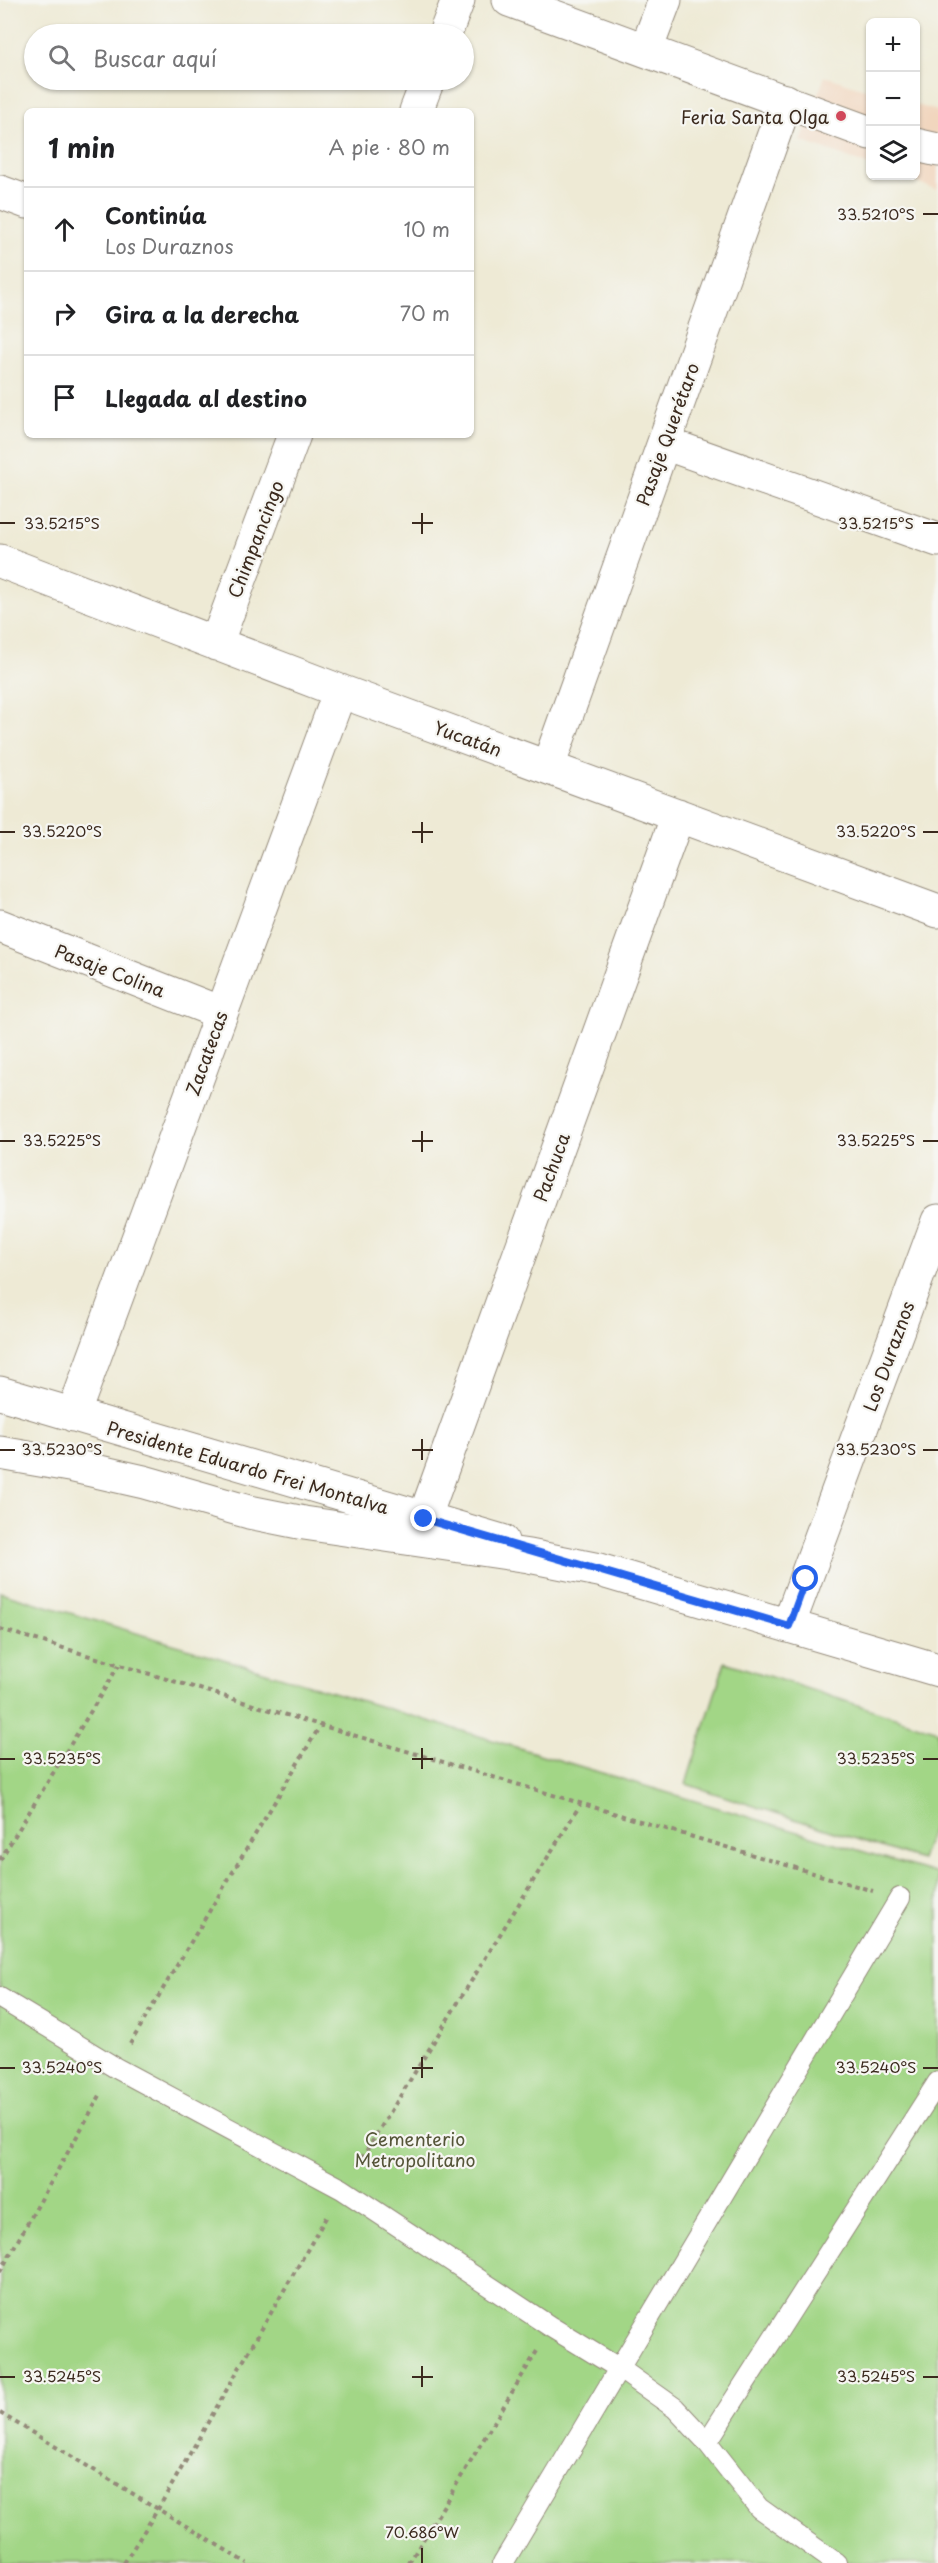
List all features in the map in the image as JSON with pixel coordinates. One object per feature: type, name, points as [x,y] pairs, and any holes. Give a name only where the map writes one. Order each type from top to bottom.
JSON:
[{"type":"street","points":[[449,24],[458,0]]},
{"type":"street","points":[[509,0],[866,131]]},
{"type":"street","points":[[646,50],[665,0]]},
{"type":"street","points":[[417,108],[424,90]]},
{"type":"street","name":"Pasaje Querétaro","points":[[548,767],[786,101]]},
{"type":"street","points":[[920,146],[938,150]]},
{"type":"street","points":[[0,192],[24,201]]},
{"type":"street","name":"Chimpancingo","points":[[216,644],[293,438]]},
{"type":"street","points":[[664,443],[938,540]]},
{"type":"street","name":"Yucatán","points":[[0,561],[340,691],[938,912]]},
{"type":"street","name":"Zacatecas","points":[[73,1415],[340,691]]},
{"type":"street","name":"Pachuca","points":[[424,1519],[678,815]]},
{"type":"street","name":"Pasaje Colina","points":[[0,926],[221,1013]]},
{"type":"street","name":"Los Duraznos","points":[[789,1626],[930,1269],[938,1221]]},
{"type":"street","name":"Presidente Eduardo Frei Montalva","points":[[0,1393],[938,1670]]},
{"type":"street","name":"Presidente Eduardo Frei Montalva","points":[[0,1454],[69,1465],[144,1482],[249,1512],[304,1523],[529,1556],[599,1570]]},
{"type":"lane","points":[[503,2563],[900,1899]]},
{"type":"lane","points":[[0,1998],[116,2068],[342,2189],[551,2327],[620,2369],[675,2408],[707,2442],[759,2508],[836,2563]]},
{"type":"lane","points":[[707,2442],[938,2082]]},
{"type":"path","points":[[0,1629],[580,1805],[900,1899]]},
{"type":"path","points":[[0,1860],[119,1665]]},
{"type":"path","points":[[0,2272],[116,2068],[320,1725]]},
{"type":"path","points":[[124,2563],[158,2510],[342,2189],[580,1805]]},
{"type":"path","points":[[409,2563],[551,2327]]},
{"type":"path","points":[[0,2414],[247,2563]]},
{"type":"shaded area","name":"Feria Santa Olga","points":[[825,76],[866,90],[866,165],[801,141]]},
{"type":"shaded area","points":[[920,106],[938,111],[938,190],[910,180],[920,180]]},
{"type":"green space","name":"Cementerio Metropolitano","points":[[0,1592],[938,1874],[938,2563],[0,2563]]},
{"type":"green space","points":[[725,1662],[938,1731],[938,1810],[921,1860],[686,1784]]},
{"type":"place","name":"Feria Santa Olga","points":[[841,116]]},
{"type":"route","points":[[424,1519],[789,1626],[806,1579]]}]
